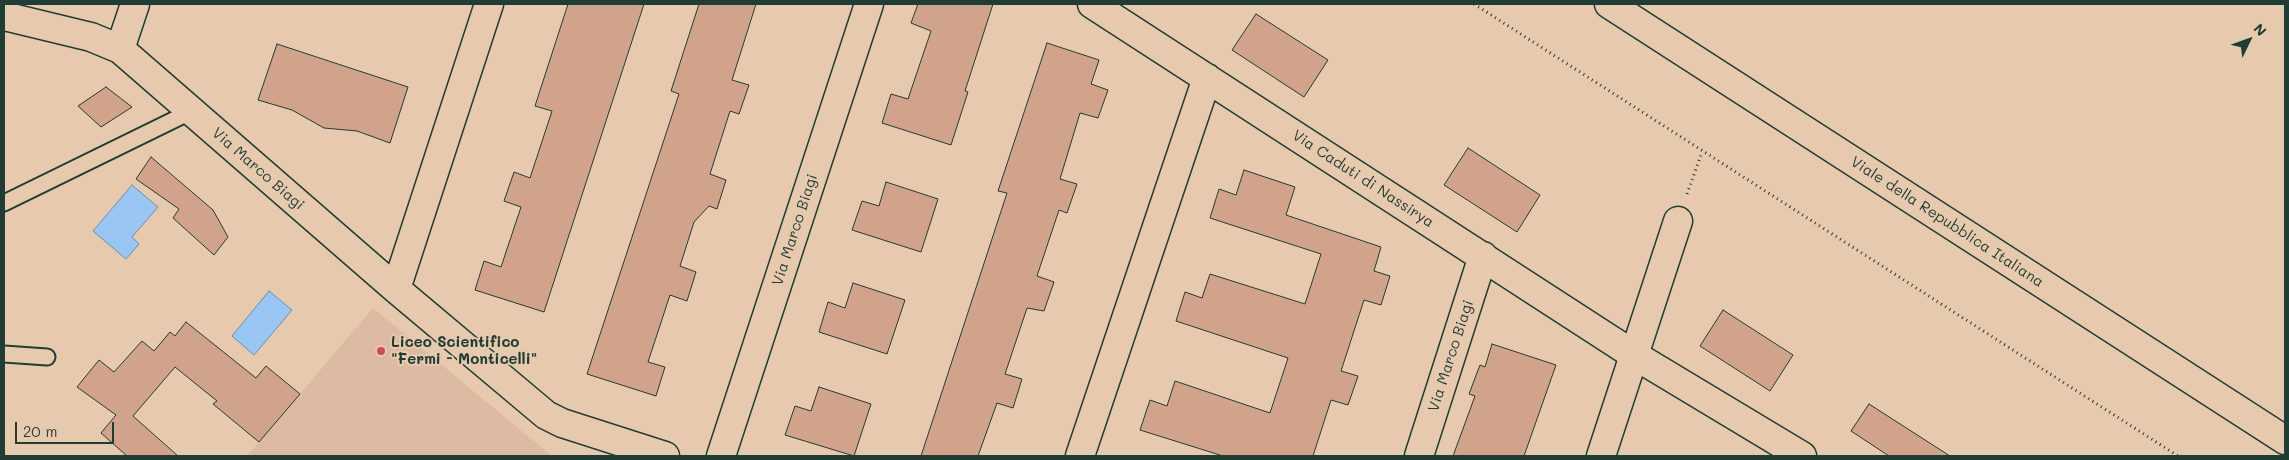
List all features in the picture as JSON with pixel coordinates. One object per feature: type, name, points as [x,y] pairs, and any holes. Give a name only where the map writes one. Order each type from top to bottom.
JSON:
[{"type":"street","points":[[120,49],[135,4]]},
{"type":"street","points":[[396,289],[489,4]]},
{"type":"street","name":"Via Marco Biagi","points":[[721,456],[869,4]]},
{"type":"street","name":"Via Caduti di Nassirya","points":[[1092,4],[1634,355],[1802,456]]},
{"type":"street","name":"Viale della Repubblica Italiana","points":[[1609,4],[2285,440]]},
{"type":"street","name":"Via Marco Biagi","points":[[4,16],[91,37],[120,49],[396,289],[546,415],[562,423],[665,456]]},
{"type":"street","points":[[1080,456],[1207,78]]},
{"type":"street","points":[[1601,456],[1678,221]]},
{"type":"street","name":"Via Marco Biagi","points":[[1419,456],[1483,256]]},
{"type":"lane","points":[[4,203],[192,111]]},
{"type":"lane","points":[[4,354],[47,358]]},
{"type":"path","points":[[1474,4],[2178,456]]},
{"type":"path","points":[[1678,221],[1702,152]]},
{"type":"shaded area","name":"Liceo Scientifico \"Fermi - Monticelli\"","points":[[373,308],[552,456],[247,456]]},
{"type":"water","points":[[132,185],[158,207],[132,237],[139,244],[126,259],[93,231]]},
{"type":"water","points":[[269,291],[292,310],[254,355],[232,336]]},
{"type":"building","points":[[568,4],[644,4],[544,312],[475,290],[484,261],[501,267],[521,207],[504,201],[514,172],[530,178],[552,111],[535,106]]},
{"type":"building","points":[[699,4],[756,4],[732,80],[749,85],[739,114],[730,111],[710,174],[726,180],[717,209],[709,206],[694,222],[680,266],[696,272],[687,301],[670,295],[648,362],[665,367],[656,396],[587,374],[679,94],[671,91]]},
{"type":"building","points":[[918,4],[993,4],[965,91],[968,92],[951,145],[882,123],[891,94],[908,99],[931,31],[911,23]]},
{"type":"building","points":[[1256,14],[1328,60],[1304,97],[1232,50]]},
{"type":"building","points":[[1047,43],[1099,60],[1091,84],[1108,90],[1098,118],[1080,113],[1060,179],[1077,184],[1067,213],[1059,210],[1037,276],[1054,282],[1044,311],[1027,308],[1005,374],[1022,379],[1013,408],[997,403],[978,456],[921,456],[1007,193],[998,191]]},
{"type":"building","points":[[277,44],[408,87],[390,143],[357,131],[324,128],[292,110],[258,100]]},
{"type":"building","points":[[106,87],[132,107],[101,127],[78,106]]},
{"type":"building","points":[[1468,148],[1540,195],[1517,232],[1444,185]]},
{"type":"building","points":[[151,157],[213,210],[228,237],[214,255],[173,218],[179,209],[136,179]]},
{"type":"building","points":[[1244,170],[1295,187],[1286,215],[1381,247],[1374,271],[1390,276],[1381,305],[1364,300],[1341,371],[1358,376],[1348,405],[1331,400],[1313,456],[1223,456],[1140,430],[1150,400],[1167,406],[1175,381],[1270,413],[1288,358],[1176,321],[1185,292],[1202,298],[1210,274],[1305,304],[1321,254],[1210,218],[1219,189],[1236,195]]},
{"type":"building","points":[[886,182],[938,199],[921,252],[852,230],[862,201],[879,206]]},
{"type":"building","points":[[853,283],[905,300],[887,354],[819,332],[828,302],[845,308]]},
{"type":"building","points":[[1723,310],[1793,355],[1770,391],[1700,346]]},
{"type":"building","points":[[186,322],[256,378],[266,366],[300,394],[259,442],[213,404],[217,401],[175,367],[133,416],[178,456],[127,456],[101,433],[116,415],[77,387],[99,360],[114,372],[142,341],[154,351],[170,332],[175,336]]},
{"type":"building","points":[[1492,344],[1556,365],[1524,456],[1453,456],[1475,396],[1469,394],[1480,365],[1485,367]]},
{"type":"building","points":[[819,387],[871,404],[854,456],[785,435],[795,406],[811,411]]},
{"type":"building","points":[[1869,404],[1950,456],[1889,456],[1851,431]]},
{"type":"place","name":"Liceo Scientifico \"Fermi - Monticelli\"","points":[[381,351]]}]
